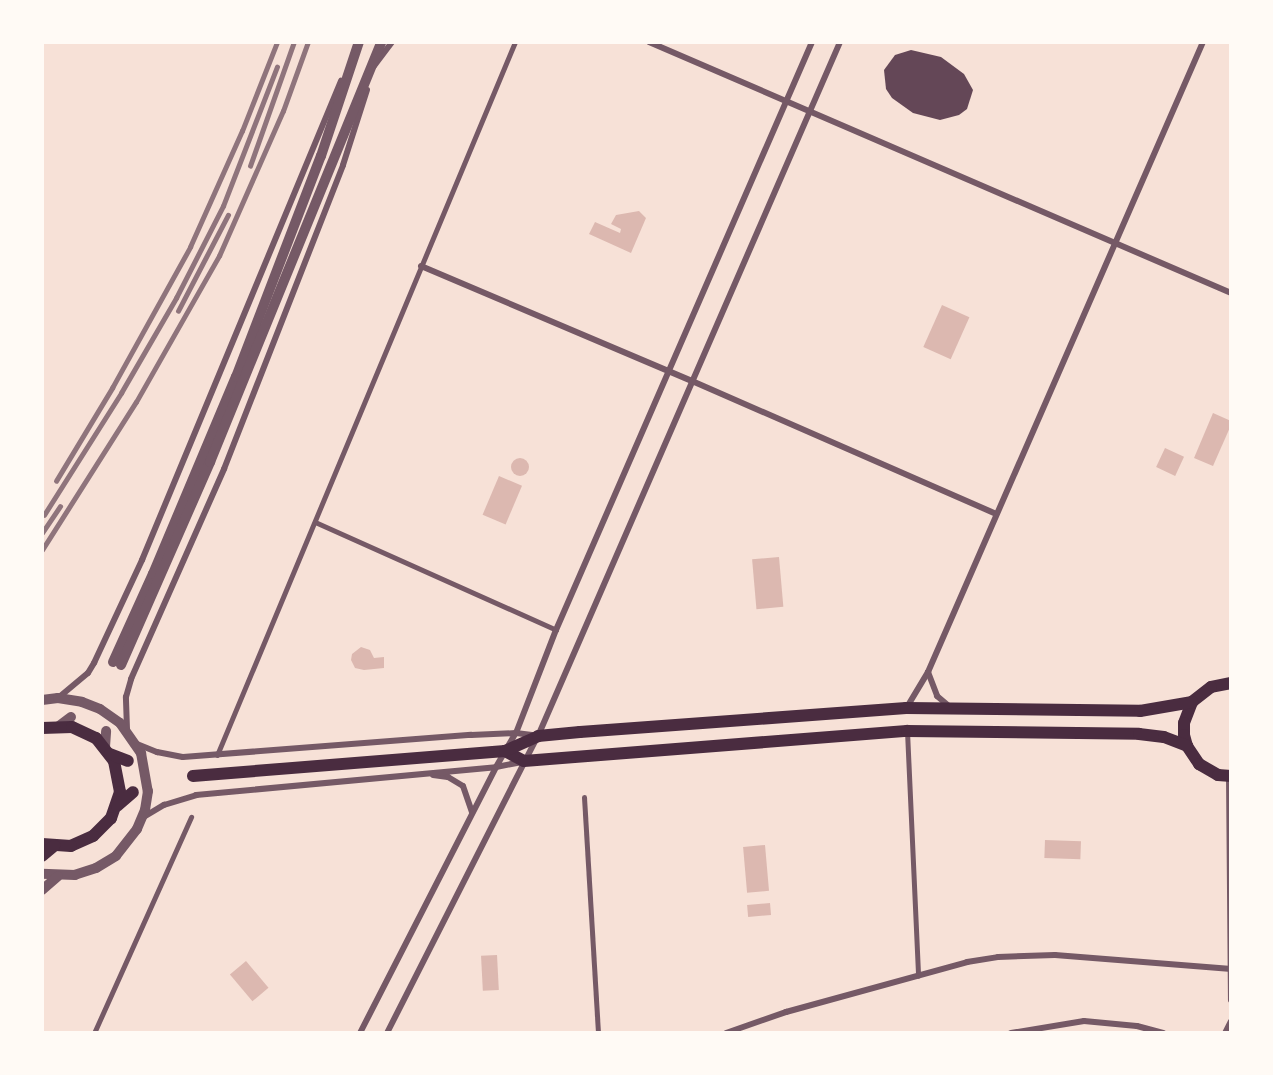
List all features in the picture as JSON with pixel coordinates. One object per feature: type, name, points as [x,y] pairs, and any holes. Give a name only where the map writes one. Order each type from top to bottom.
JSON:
[{"type":"main road","points":[[193,776],[505,751],[538,736],[906,708],[1140,711],[1192,702],[1211,687],[1231,682]]},
{"type":"main road","points":[[1192,702],[1184,723],[1187,746],[1192,756],[1208,771],[1230,776]]},
{"type":"main road","points":[[42,728],[59,726],[85,731],[108,750],[128,761]]},
{"type":"main road","points":[[505,751],[524,761],[907,731],[1139,734],[1164,737],[1187,746]]},
{"type":"main road","points":[[108,750],[120,780],[117,806]]},
{"type":"main road","points":[[42,856],[48,845],[71,846],[93,836],[106,825],[117,806],[133,792]]},
{"type":"street","points":[[358,42],[321,156],[236,377],[117,663],[210,462],[385,42]]},
{"type":"street","points":[[58,699],[88,673],[142,560],[358,42]]},
{"type":"street","points":[[127,730],[126,698],[131,680],[224,469],[343,165],[374,66],[385,42]]},
{"type":"street","points":[[374,66],[385,42]]},
{"type":"street","points":[[217,755],[515,42]]},
{"type":"street","points":[[649,42],[1231,293]]},
{"type":"street","points":[[360,1033],[495,767],[516,733],[556,630],[812,42]]},
{"type":"street","points":[[387,1033],[538,736],[840,42]]},
{"type":"street","points":[[906,708],[928,672],[1203,42]]},
{"type":"street","points":[[421,266],[669,371],[996,514]]},
{"type":"street","points":[[315,522],[556,630]]},
{"type":"street","points":[[928,672],[937,696],[950,707]]},
{"type":"street","points":[[42,700],[58,699],[91,704],[113,717],[127,730],[137,744],[148,780],[147,801],[142,819],[131,839],[106,862],[86,872],[58,876],[42,874]]},
{"type":"street","points":[[59,726],[71,717]]},
{"type":"street","points":[[106,731],[108,750]]},
{"type":"street","points":[[907,731],[918,976]]},
{"type":"street","points":[[137,744],[171,756],[217,755],[516,733],[538,736]]},
{"type":"street","points":[[142,819],[164,805],[196,795],[495,767],[524,761]]},
{"type":"street","points":[[420,773],[448,777],[463,786],[472,812]]},
{"type":"street","points":[[1230,776],[1231,1000]]},
{"type":"street","points":[[584,797],[598,1033]]},
{"type":"street","points":[[94,1033],[190,817]]},
{"type":"street","points":[[42,890],[58,876]]},
{"type":"street","points":[[726,1033],[786,1012],[967,962],[998,957],[1055,955],[1230,969]]},
{"type":"street","points":[[1011,1033],[1084,1021],[1137,1026],[1162,1033]]},
{"type":"street","points":[[1225,1033],[1231,1021]]},
{"type":"shaded area","points":[[639,211],[646,218],[631,253],[589,234],[595,222],[620,233],[621,229],[611,224],[616,215]]},
{"type":"shaded area","points":[[942,305],[969,317],[951,359],[923,347]]},
{"type":"shaded area","points":[[1213,413],[1231,421],[1231,425],[1213,466],[1194,458]]},
{"type":"shaded area","points":[[1165,448],[1184,457],[1175,476],[1156,467]]},
{"type":"shaded area","points":[[520,458],[526,461],[529,467],[526,473],[520,476],[514,473],[511,467],[514,461]]},
{"type":"shaded area","points":[[499,476],[522,486],[506,524],[483,515]]},
{"type":"shaded area","points":[[779,557],[783,607],[756,609],[752,559]]},
{"type":"shaded area","points":[[361,647],[370,650],[374,658],[384,657],[384,668],[364,670],[355,668],[351,660],[352,654]]},
{"type":"shaded area","points":[[1045,840],[1081,841],[1080,859],[1044,858]]},
{"type":"shaded area","points":[[765,845],[769,891],[747,893],[743,847]]},
{"type":"shaded area","points":[[770,903],[771,915],[748,917],[747,905]]},
{"type":"shaded area","points":[[497,955],[499,990],[483,991],[481,956]]},
{"type":"shaded area","points":[[246,961],[268,988],[252,1001],[230,974]]},
{"type":"building","points":[[911,50],[941,57],[964,74],[973,90],[967,109],[959,115],[940,120],[913,113],[892,98],[886,89],[884,70],[895,55]]},
{"type":"railway","points":[[56,481],[112,388],[190,247],[242,131],[277,42]]},
{"type":"railway","points":[[250,166],[294,42]]},
{"type":"railway","points":[[42,550],[136,402],[219,256],[283,111],[308,42]]},
{"type":"railway","points":[[44,515],[121,393],[176,298],[223,206],[277,67]]},
{"type":"railway","points":[[178,311],[228,215]]},
{"type":"railway","points":[[42,533],[60,506]]}]
